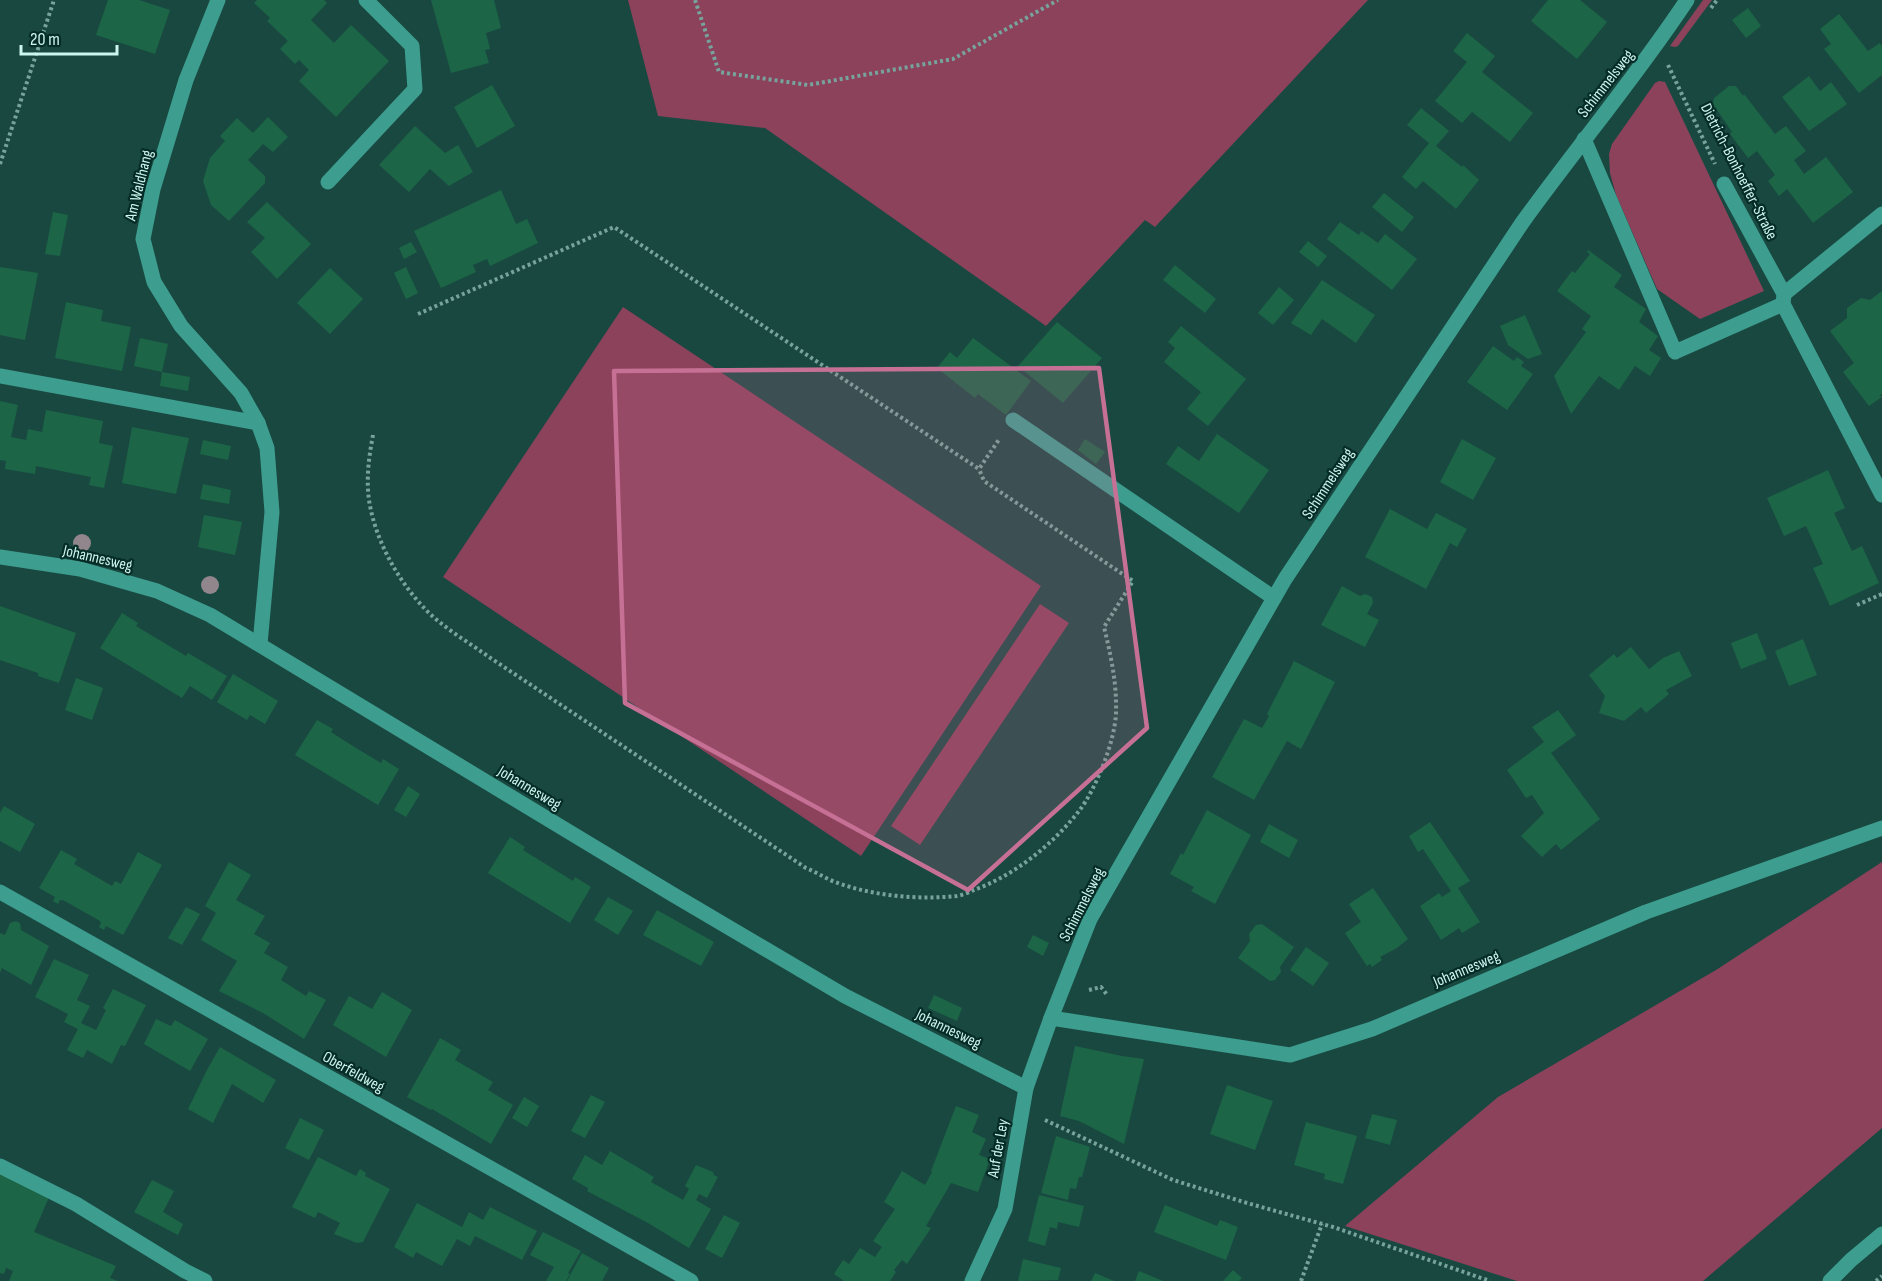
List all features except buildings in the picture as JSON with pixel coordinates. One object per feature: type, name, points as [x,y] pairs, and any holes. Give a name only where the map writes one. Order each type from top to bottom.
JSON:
[{"type":"street","name":"Am Waldhang","points":[[218,0],[186,80],[153,189],[143,239],[154,282],[181,326],[241,393],[258,423],[267,448],[272,512],[260,644]]},
{"type":"street","points":[[328,182],[415,89],[412,46],[366,0]]},
{"type":"street","name":"Schimmelsweg","points":[[1051,1018],[1090,919],[1291,569],[1522,223],[1661,40],[1687,0]]},
{"type":"street","points":[[1584,139],[1675,352],[1783,299],[1882,214]]},
{"type":"street","name":"Dietrich-Bonhoeffer-Straße","points":[[1724,184],[1882,495]]},
{"type":"street","points":[[0,376],[258,423]]},
{"type":"street","points":[[1013,420],[1274,598]]},
{"type":"street","name":"Johannesweg","points":[[0,557],[80,569],[157,591],[210,615],[845,996],[1026,1088]]},
{"type":"street","name":"Johannesweg","points":[[1051,1018],[1290,1055],[1372,1029],[1646,912],[1882,828]]},
{"type":"street","name":"Oberfeldweg","points":[[0,892],[691,1281]]},
{"type":"street","name":"Auf der Ley","points":[[972,1281],[1005,1209],[1026,1088],[1051,1018]]},
{"type":"street","points":[[0,1166],[76,1204],[205,1281]]},
{"type":"street","points":[[1830,1281],[1882,1234]]},
{"type":"path","points":[[0,164],[54,0]]},
{"type":"path","points":[[695,0],[719,72],[808,85],[952,59],[1058,0]]},
{"type":"path","name":"Dietrich-Bonhoeffer-Straße","points":[[1667,63],[1724,184]]},
{"type":"path","points":[[373,435],[368,461],[369,500],[376,528],[393,565],[426,610],[489,657],[798,862],[835,882],[905,897],[959,896],[994,883],[1056,837],[1080,810],[1096,782],[1109,746],[1116,716],[1115,685],[1104,627],[1133,581],[984,481],[979,469],[614,227],[418,314]]},
{"type":"path","points":[[979,469],[1000,437]]},
{"type":"path","points":[[1857,605],[1882,594]]},
{"type":"path","points":[[1097,987],[1101,987],[1108,996]]},
{"type":"path","points":[[1022,1111],[1173,1180],[1322,1224],[1490,1281]]},
{"type":"path","points":[[1301,1281],[1322,1224]]},
{"type":"path","points":[[1876,1281],[1882,1276]]},
{"type":"highlighted area","points":[[1099,368],[1147,728],[968,890],[625,703],[614,371]]},
{"type":"shaded area","points":[[628,0],[1368,0],[1155,227],[1145,220],[1046,326],[765,128],[658,116]]},
{"type":"shaded area","points":[[1703,0],[1712,0],[1678,46],[1670,46]]},
{"type":"shaded area","points":[[1665,82],[1764,291],[1700,319],[1657,289],[1616,195],[1610,173],[1609,154],[1612,144],[1655,83]]},
{"type":"shaded area","points":[[623,307],[1041,586],[861,856],[443,577]]},
{"type":"shaded area","points":[[1040,604],[1069,623],[920,845],[891,826]]},
{"type":"shaded area","points":[[1882,862],[1882,1128],[1703,1281],[1517,1281],[1345,1226],[1498,1097],[1716,970]]}]
